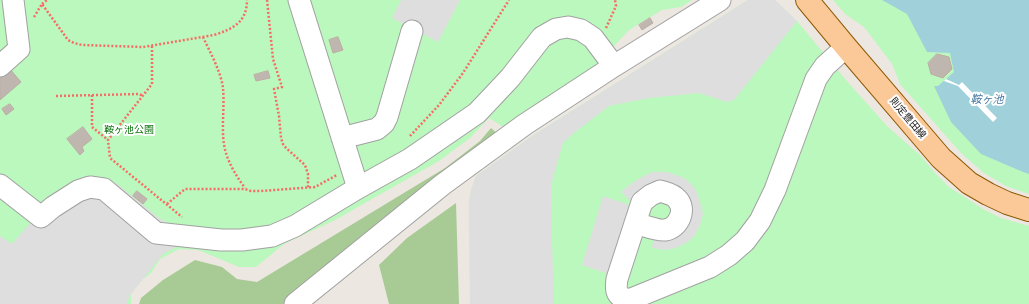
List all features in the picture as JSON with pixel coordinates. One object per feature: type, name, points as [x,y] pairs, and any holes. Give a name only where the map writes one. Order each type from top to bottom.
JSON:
[{"type":"main road","name":"則定豊田線","points":[[807,0],[941,158],[969,183],[1007,203],[1029,210]]},
{"type":"street","points":[[0,66],[19,49],[13,0]]},
{"type":"street","points":[[300,0],[358,188]]},
{"type":"street","points":[[295,304],[442,185],[524,125],[614,66],[720,0]]},
{"type":"street","points":[[0,185],[42,217],[53,207],[78,191],[90,187],[104,189],[156,233],[221,240],[242,240],[272,236],[295,226],[410,159],[477,113],[510,78],[542,37],[556,29],[568,27],[581,30],[593,38],[614,66]]},
{"type":"street","points":[[342,138],[377,128],[384,123],[412,31]]},
{"type":"street","points":[[635,223],[615,287],[617,294],[627,302],[710,267],[730,255],[745,241],[760,221],[775,190],[816,78],[825,66],[846,47]]},
{"type":"path","points":[[18,37],[25,31],[44,1],[68,40],[74,43],[82,45],[143,47],[203,37],[225,31],[233,27],[244,17],[247,0]]},
{"type":"path","points":[[267,0],[273,59],[282,87],[274,89],[281,138],[286,148],[305,165],[308,174],[308,188]]},
{"type":"path","points":[[407,139],[439,106],[463,73],[509,0]]},
{"type":"path","points":[[605,30],[616,6],[615,0]]},
{"type":"path","points":[[203,37],[217,68],[223,87],[224,141],[226,153],[235,174],[245,189]]},
{"type":"path","points":[[108,140],[152,84],[152,46]]},
{"type":"path","points":[[56,96],[140,94],[143,96]]},
{"type":"path","points":[[92,95],[92,127],[108,140],[110,158],[182,217]]},
{"type":"path","points":[[167,204],[185,189],[245,189],[251,191],[261,191],[316,187],[351,167]]},
{"type":"green space","name":"鞍ヶ池公園","points":[[0,0],[692,0],[681,7],[662,10],[629,30],[588,74],[505,128],[489,118],[470,138],[439,161],[335,220],[284,244],[256,267],[239,267],[198,250],[179,249],[160,259],[151,273],[143,279],[131,294],[131,304],[0,304]]},
{"type":"green space","points":[[748,0],[775,0],[797,21],[887,126],[921,156],[949,187],[983,209],[1001,218],[1029,226],[1029,304],[470,304],[469,202],[476,176],[532,136]]},
{"type":"green space","name":"鞍ヶ池","points":[[833,0],[1029,0],[1029,194],[1006,186],[984,173],[961,153],[900,84],[892,64],[864,27],[845,14]]},
{"type":"green space","points":[[491,128],[499,135],[287,304],[139,304],[141,298],[163,280],[195,260],[222,267],[237,279],[257,282],[445,168],[480,141]]},
{"type":"green space","points":[[456,203],[459,304],[389,304],[379,265],[407,238]]},
{"type":"shaded area","points":[[401,0],[460,0],[438,42],[392,18]]},
{"type":"shaded area","points":[[748,0],[775,0],[797,21],[734,100],[727,102],[699,93],[649,98],[609,106],[563,143],[551,185],[554,304],[470,304],[469,202],[476,176],[532,136]]},
{"type":"shaded area","points":[[652,172],[667,172],[684,178],[696,190],[700,202],[703,214],[695,235],[688,242],[676,248],[665,250],[652,248],[654,236],[689,207],[634,196],[631,201],[621,192],[632,183]]},
{"type":"shaded area","points":[[93,176],[117,184],[159,218],[169,224],[184,247],[176,247],[163,254],[130,295],[127,304],[0,304],[0,236],[12,244],[51,199],[81,180]]},
{"type":"shaded area","points":[[603,196],[630,205],[608,274],[582,265]]},
{"type":"water","name":"鞍ヶ池","points":[[882,0],[1029,0],[1029,174],[981,154],[951,122],[934,86],[938,86],[954,72],[950,53],[927,52],[907,14]]},
{"type":"pier","points":[[946,79],[959,85],[962,82],[997,118],[993,122],[958,86],[944,81]]},
{"type":"building","points":[[650,18],[653,23],[642,30],[639,25]]},
{"type":"building","points":[[338,37],[343,50],[333,53],[329,40]]},
{"type":"building","points":[[937,54],[949,57],[952,69],[943,78],[931,74],[928,63]]},
{"type":"building","points":[[9,68],[21,82],[0,100],[0,76]]},
{"type":"building","points":[[268,71],[270,78],[256,81],[254,75]]},
{"type":"building","points":[[10,104],[14,109],[6,115],[2,109]]},
{"type":"building","points":[[83,127],[92,139],[82,147],[84,151],[80,155],[67,139]]},
{"type":"building","points":[[137,191],[147,199],[143,204],[133,196]]}]
